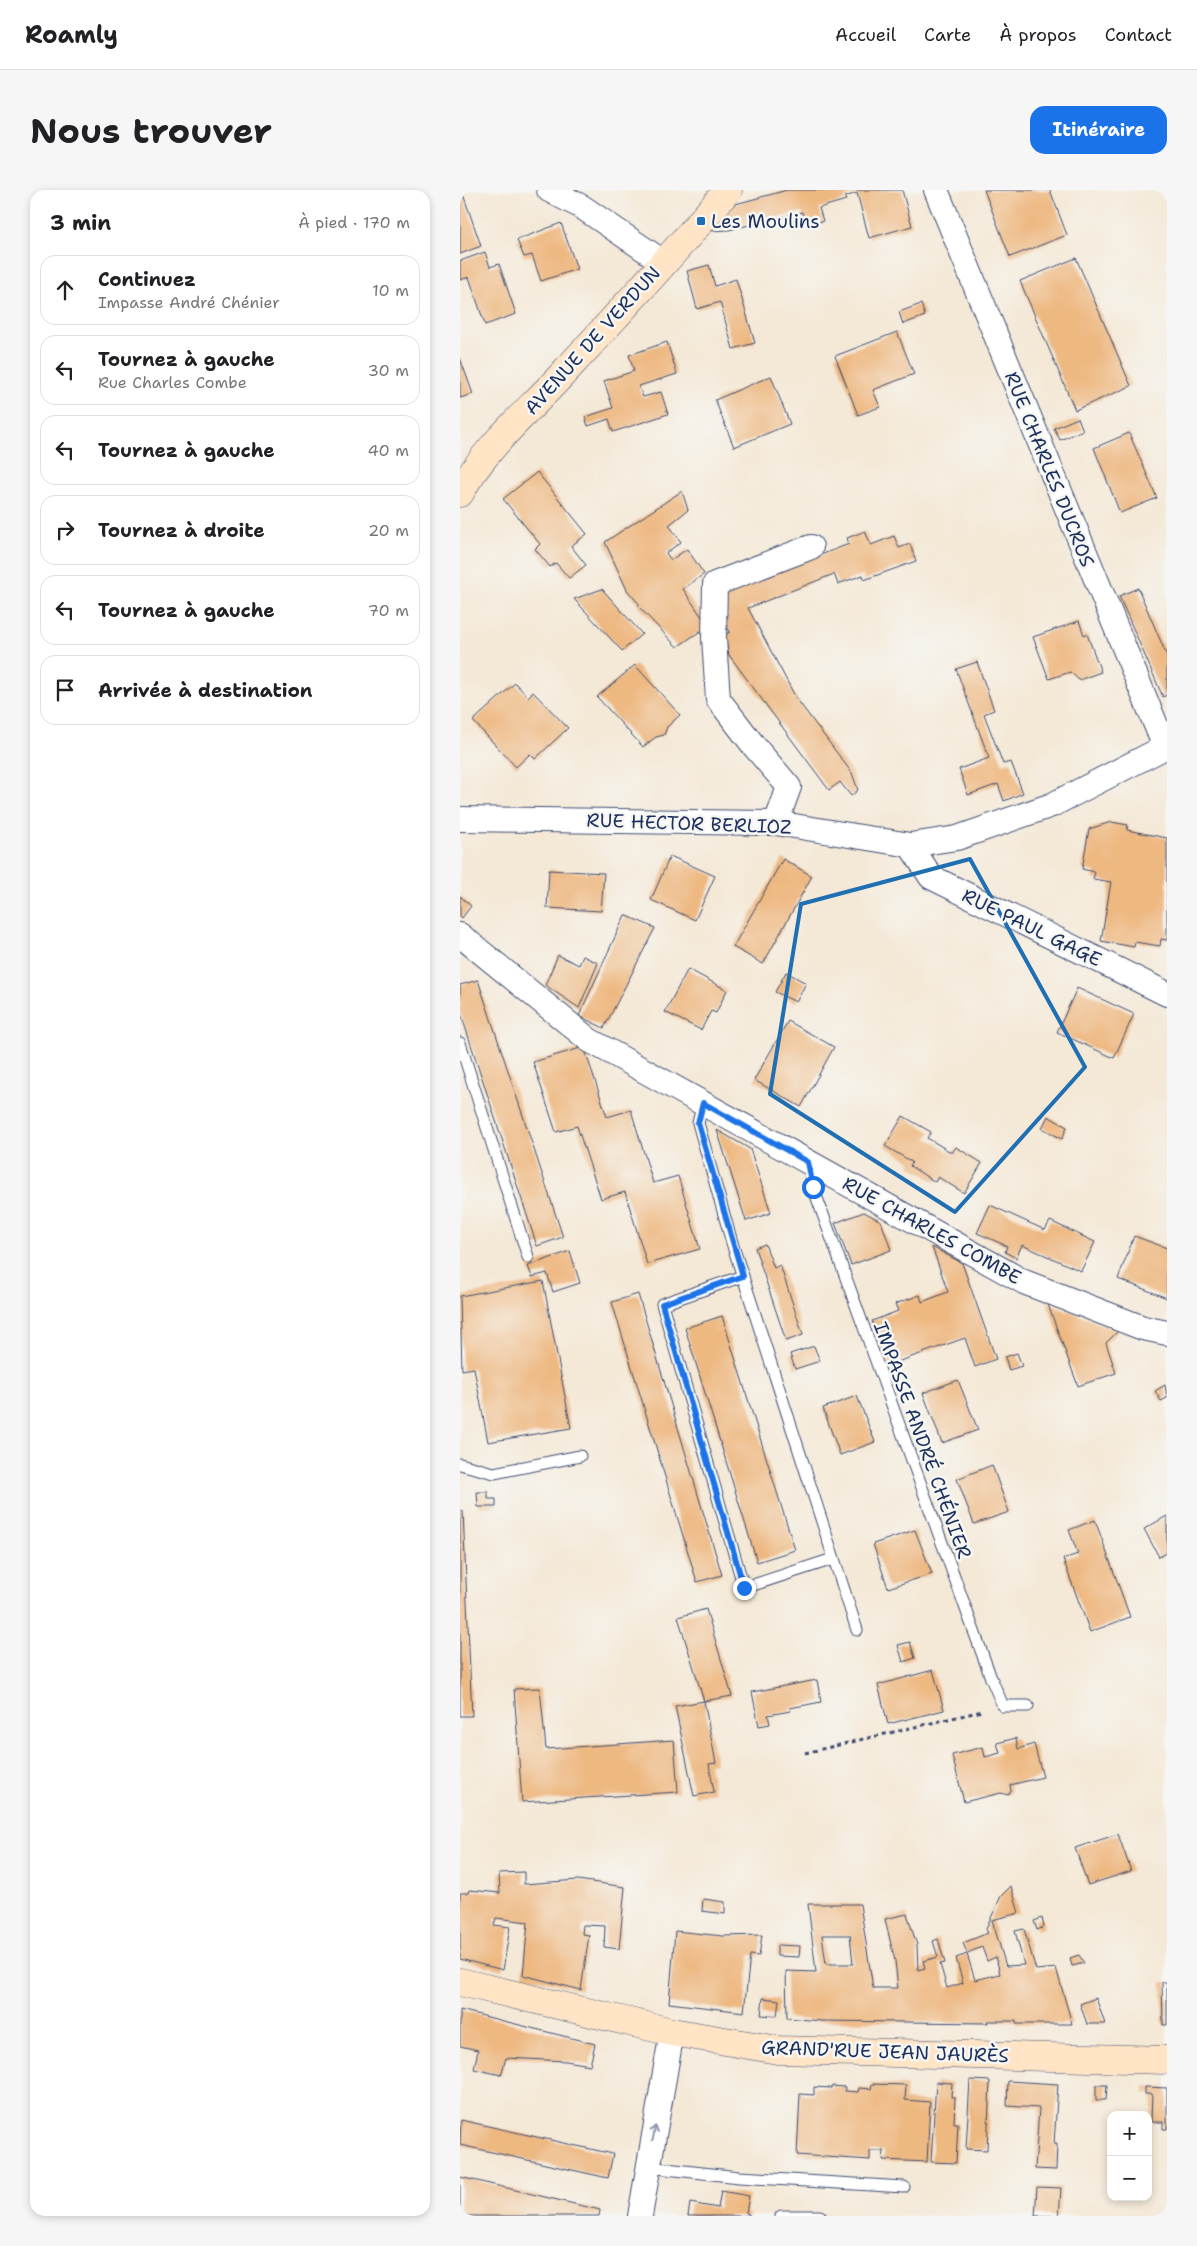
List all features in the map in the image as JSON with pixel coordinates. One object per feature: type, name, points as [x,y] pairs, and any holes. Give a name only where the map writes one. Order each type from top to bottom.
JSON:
[{"type":"main road","name":"AVENUE DE VERDUN","points":[[460,493],[468,477],[482,460],[728,190]]},
{"type":"main road","name":"GRAND'RUE JEAN JAURÈS","points":[[460,1982],[672,2032],[778,2050],[1167,2060]]},
{"type":"street","points":[[549,190],[582,207],[664,262]]},
{"type":"street","name":"RUE CHARLES DUCROS","points":[[936,190],[1166,747]]},
{"type":"street","points":[[776,823],[789,787],[718,699],[714,638],[715,584],[810,547]]},
{"type":"street","name":"RUE HECTOR BERLIOZ","points":[[460,819],[776,823],[910,845],[957,838],[1052,805],[1166,747]]},
{"type":"street","name":"RUE PAUL GAGE","points":[[910,845],[931,877],[1167,994]]},
{"type":"street","name":"RUE CHARLES COMBE","points":[[460,935],[589,1040],[1024,1282],[1143,1328],[1167,1333]]},
{"type":"street","points":[[640,2216],[672,2032]]},
{"type":"lane","points":[[460,1043],[528,1256]]},
{"type":"lane","points":[[703,1103],[698,1123],[743,1276],[857,1630]]},
{"type":"lane","name":"IMPASSE ANDRÉ CHÉNIER","points":[[808,1162],[816,1196],[991,1678],[1003,1706]]},
{"type":"lane","points":[[743,1276],[662,1304],[744,1588],[834,1559]]},
{"type":"lane","points":[[460,1464],[494,1473],[580,1456]]},
{"type":"lane","points":[[1003,1706],[1028,1706]]},
{"type":"lane","points":[[648,2167],[738,2177],[904,2187]]},
{"type":"lane","points":[[781,2216],[820,2216]]},
{"type":"path","points":[[805,1753],[1003,1706]]},
{"type":"highlighted area","points":[[970,859],[1085,1067],[955,1212],[770,1094],[801,904]]},
{"type":"building","points":[[787,190],[902,190],[912,226],[869,238],[857,193],[845,197],[846,200],[819,208],[823,221],[806,225],[802,212],[729,230],[710,231],[732,205]]},
{"type":"building","points":[[984,190],[1050,190],[1067,235],[1010,257]]},
{"type":"building","points":[[463,194],[481,246],[460,254],[460,195]]},
{"type":"building","points":[[561,223],[577,269],[541,281],[532,255],[524,257],[517,240]]},
{"type":"building","points":[[485,252],[490,267],[499,264],[516,314],[485,325],[469,277],[460,280],[460,261]]},
{"type":"building","points":[[1076,258],[1131,386],[1075,410],[1020,281]]},
{"type":"building","points":[[709,265],[715,286],[736,279],[755,343],[733,349],[720,302],[697,309],[687,271]]},
{"type":"building","points":[[921,304],[925,316],[903,324],[899,312]]},
{"type":"building","points":[[897,332],[914,374],[873,390],[880,407],[858,415],[835,356]]},
{"type":"building","points":[[667,342],[677,374],[639,386],[643,397],[661,392],[668,414],[613,432],[609,419],[588,426],[585,417],[613,408],[604,381],[634,371],[629,355]]},
{"type":"building","points":[[460,358],[473,394],[460,398]]},
{"type":"building","points":[[771,376],[790,424],[734,447],[715,400]]},
{"type":"building","points":[[1078,418],[1083,430],[1060,440],[1054,428]]},
{"type":"building","points":[[1129,433],[1157,498],[1120,513],[1094,448]]},
{"type":"building","points":[[537,472],[587,534],[571,546],[586,565],[569,578],[556,563],[550,567],[535,549],[540,544],[503,499]]},
{"type":"building","points":[[682,491],[688,510],[669,525],[681,542],[666,553],[671,560],[687,549],[704,574],[683,589],[708,626],[677,647],[638,606],[640,605],[627,590],[605,542]]},
{"type":"building","points":[[865,531],[871,545],[894,536],[899,548],[910,544],[916,561],[864,580],[863,575],[838,584],[834,574],[748,608],[796,698],[852,773],[858,790],[851,796],[840,782],[829,790],[729,655],[725,635],[730,632],[724,619],[728,617],[722,601],[724,592],[849,544],[847,538]]},
{"type":"building","points":[[1138,588],[1167,656],[1167,695],[1163,697],[1119,596]]},
{"type":"building","points":[[602,589],[642,634],[622,651],[574,599]]},
{"type":"building","points":[[1079,621],[1084,635],[1087,634],[1101,672],[1079,680],[1070,672],[1049,679],[1033,637]]},
{"type":"building","points":[[977,662],[994,710],[984,714],[1003,764],[1011,762],[1023,793],[1004,801],[998,784],[968,795],[959,769],[989,758],[956,669]]},
{"type":"building","points":[[635,665],[680,715],[667,727],[664,735],[656,737],[643,747],[597,697]]},
{"type":"building","points":[[515,683],[528,697],[533,692],[568,728],[535,759],[530,754],[516,767],[473,721]]},
{"type":"building","points":[[1111,822],[1128,825],[1127,830],[1167,838],[1167,940],[1161,939],[1160,946],[1135,942],[1134,947],[1101,941],[1111,882],[1093,879],[1095,872],[1082,869],[1089,829]]},
{"type":"building","points":[[670,856],[715,876],[695,920],[651,900]]},
{"type":"building","points":[[783,859],[812,876],[763,964],[733,947]]},
{"type":"building","points":[[549,870],[604,873],[601,911],[547,908]]},
{"type":"building","points":[[460,896],[471,906],[462,918],[460,916]]},
{"type":"building","points":[[625,915],[655,928],[604,1028],[579,1016]]},
{"type":"building","points":[[558,955],[579,965],[583,956],[598,963],[579,1008],[545,985]]},
{"type":"building","points":[[688,969],[727,990],[716,1013],[711,1011],[701,1030],[665,1012]]},
{"type":"building","points":[[786,972],[806,983],[796,1002],[775,992]]},
{"type":"building","points":[[478,980],[563,1237],[537,1246],[460,1011],[460,985]]},
{"type":"building","points":[[1077,988],[1134,1014],[1114,1058],[1057,1032]]},
{"type":"building","points":[[788,1021],[834,1047],[801,1107],[754,1080]]},
{"type":"building","points":[[584,1047],[607,1117],[631,1110],[653,1183],[678,1176],[700,1249],[647,1264],[625,1192],[601,1199],[577,1126],[556,1132],[533,1062]]},
{"type":"building","points":[[903,1116],[931,1132],[927,1138],[952,1153],[956,1147],[982,1163],[964,1193],[938,1177],[935,1182],[910,1166],[912,1162],[885,1146]]},
{"type":"building","points":[[1048,1116],[1067,1127],[1062,1139],[1042,1128]]},
{"type":"building","points":[[717,1130],[750,1149],[771,1213],[746,1221]]},
{"type":"building","points":[[990,1205],[1045,1230],[1050,1221],[1095,1242],[1081,1271],[1022,1245],[1016,1258],[1005,1252],[1007,1246],[977,1233]]},
{"type":"building","points":[[864,1212],[881,1221],[891,1250],[851,1265],[835,1223]]},
{"type":"building","points":[[1134,1236],[1167,1248],[1167,1298],[1118,1279]]},
{"type":"building","points":[[765,1244],[774,1268],[780,1265],[803,1335],[786,1341],[755,1248]]},
{"type":"building","points":[[932,1247],[962,1263],[996,1359],[975,1367],[965,1338],[889,1365],[872,1321],[898,1311],[895,1304],[920,1295],[922,1302],[948,1292]]},
{"type":"building","points":[[570,1251],[580,1283],[553,1292],[547,1273],[532,1277],[528,1266]]},
{"type":"building","points":[[543,1281],[571,1428],[488,1442],[474,1368],[462,1370],[460,1296]]},
{"type":"building","points":[[638,1294],[722,1575],[697,1582],[612,1302]]},
{"type":"building","points":[[1047,1302],[1118,1331],[1106,1343],[1116,1373],[1078,1386]]},
{"type":"building","points":[[722,1316],[795,1550],[757,1562],[685,1328]]},
{"type":"building","points":[[814,1346],[820,1361],[795,1369],[790,1354]]},
{"type":"building","points":[[1017,1353],[1022,1366],[1009,1370],[1005,1357]]},
{"type":"building","points":[[958,1380],[978,1430],[942,1443],[923,1393]]},
{"type":"building","points":[[1165,1385],[1167,1398],[1161,1401],[1155,1391]]},
{"type":"building","points":[[857,1396],[875,1442],[840,1455],[823,1408]]},
{"type":"building","points":[[992,1465],[1009,1512],[974,1524],[957,1479]]},
{"type":"building","points":[[477,1492],[488,1492],[488,1499],[496,1499],[496,1507],[478,1507]]},
{"type":"building","points":[[460,1511],[463,1511],[472,1716],[460,1716]]},
{"type":"building","points":[[1167,1516],[1167,1553],[1159,1557],[1144,1529]]},
{"type":"building","points":[[1095,1520],[1130,1617],[1090,1632],[1063,1559],[1078,1554],[1069,1530]]},
{"type":"building","points":[[915,1530],[932,1574],[888,1588],[873,1544]]},
{"type":"building","points":[[706,1609],[732,1696],[704,1701],[678,1617]]},
{"type":"building","points":[[910,1642],[915,1658],[903,1662],[898,1645]]},
{"type":"building","points":[[933,1670],[944,1710],[888,1724],[878,1685]]},
{"type":"building","points":[[817,1680],[821,1702],[790,1708],[791,1711],[768,1715],[770,1724],[759,1726],[752,1692]]},
{"type":"building","points":[[540,1688],[546,1749],[674,1740],[678,1792],[522,1802],[514,1689]]},
{"type":"building","points":[[704,1701],[716,1763],[709,1764],[714,1792],[694,1796],[675,1706]]},
{"type":"building","points":[[1016,1738],[1018,1749],[1034,1744],[1043,1777],[1010,1785],[1011,1791],[1008,1795],[1001,1793],[964,1802],[952,1755],[983,1747],[985,1757],[1000,1753],[997,1743]]},
{"type":"building","points":[[1118,1834],[1131,1871],[1088,1885],[1075,1848]]},
{"type":"building","points":[[524,1872],[524,1884],[578,1880],[625,1887],[619,1949],[604,1947],[605,1926],[583,1925],[582,1934],[589,1935],[581,1990],[523,1975],[528,1922],[496,1918],[494,1925],[510,1927],[503,1970],[460,1959],[460,1893],[468,1893],[469,1890],[500,1893],[499,1873]]},
{"type":"building","points":[[1011,1886],[1019,1913],[992,1920],[1006,1966],[1024,1965],[1015,1931],[1024,1929],[1036,1970],[1056,1968],[1072,2024],[1016,2024],[1016,2021],[987,2021],[988,2023],[821,2021],[787,2018],[786,1971],[816,1972],[808,1904],[860,1904],[873,1988],[898,1988],[895,1961],[885,1919],[907,1914],[917,1945],[918,1970],[925,1968],[923,1961],[938,1957],[933,1941],[938,1939],[945,1963],[940,1964],[947,1988],[963,1983],[956,1958],[967,1954],[975,1980],[1000,1974],[996,1957],[987,1961],[982,1947],[967,1953],[963,1943],[988,1933],[986,1929],[1001,1896]],"holes":[[[822,1935],[850,1935],[853,1964],[826,1964]]]},
{"type":"building","points":[[703,1899],[725,1902],[725,1914],[702,1911]]},
{"type":"building","points":[[1042,1918],[1044,1927],[1037,1930],[1034,1921]]},
{"type":"building","points":[[675,1931],[723,1936],[762,1935],[759,1956],[750,1955],[744,2012],[669,2003]]},
{"type":"building","points":[[777,1945],[800,1946],[799,1957],[777,1956]]},
{"type":"building","points":[[1079,1955],[1084,1963],[1072,1966],[1070,1958]]},
{"type":"building","points":[[1162,1982],[1167,1982],[1167,2025],[1163,2025]]},
{"type":"building","points":[[763,1998],[779,2000],[777,2016],[761,2015]]},
{"type":"building","points":[[1096,1998],[1105,2024],[1087,2024],[1080,2004]]},
{"type":"building","points":[[460,2010],[595,2044],[590,2065],[566,2061],[506,2058],[501,2075],[474,2069],[478,2050],[460,2046]]},
{"type":"building","points":[[970,2080],[990,2081],[987,2150],[966,2149]]},
{"type":"building","points":[[1008,2081],[1058,2084],[1054,2144],[1057,2144],[1056,2170],[1035,2169],[1039,2108],[1007,2106]]},
{"type":"building","points":[[936,2082],[952,2083],[951,2097],[955,2097],[954,2123],[958,2123],[956,2163],[931,2162]]},
{"type":"building","points":[[872,2084],[906,2085],[905,2100],[930,2102],[927,2162],[883,2160],[884,2151],[870,2151],[870,2160],[797,2155],[800,2094],[814,2095],[814,2087],[831,2088],[832,2086],[845,2087],[845,2091],[858,2092],[859,2088],[871,2089]]},
{"type":"building","points":[[1096,2085],[1107,2085],[1106,2100],[1096,2100]]},
{"type":"building","points":[[1145,2087],[1167,2088],[1167,2129],[1163,2129],[1163,2122],[1152,2122],[1152,2094],[1145,2094]]},
{"type":"building","points":[[461,2120],[613,2154],[608,2178],[460,2145]]},
{"type":"building","points":[[460,2177],[600,2210],[599,2216],[460,2216]]},
{"type":"building","points":[[1037,2187],[1061,2188],[1059,2216],[1035,2216]]},
{"type":"building","points":[[721,2191],[749,2196],[746,2213],[749,2216],[688,2216],[690,2203],[718,2208]]},
{"type":"place","name":"Les Moulins","points":[[701,221]]},
{"type":"route","points":[[744,1588],[662,1304],[743,1276],[698,1123],[703,1103],[808,1162],[813,1187]]}]
